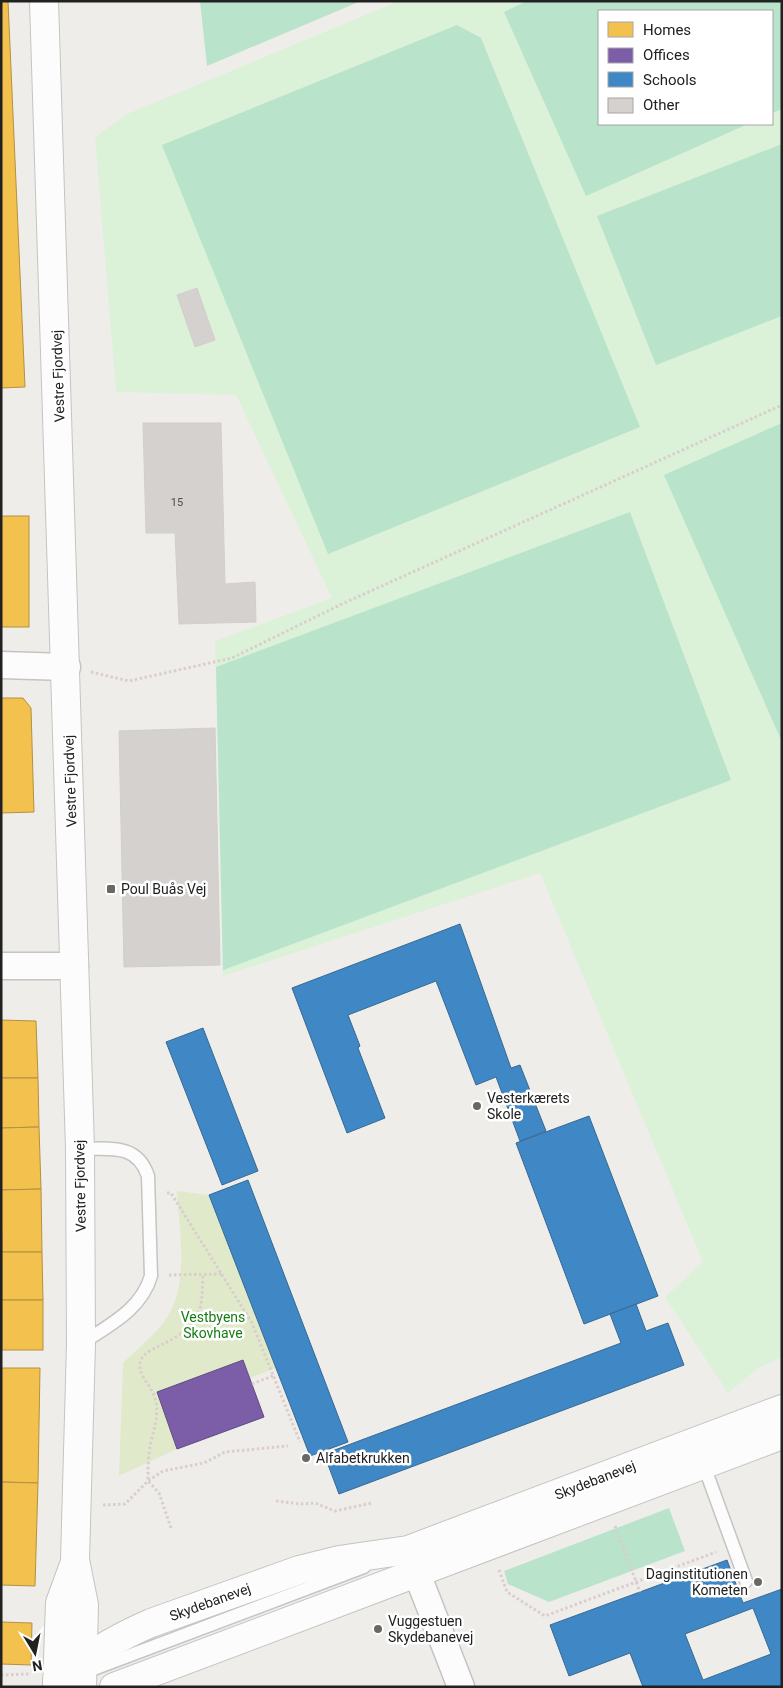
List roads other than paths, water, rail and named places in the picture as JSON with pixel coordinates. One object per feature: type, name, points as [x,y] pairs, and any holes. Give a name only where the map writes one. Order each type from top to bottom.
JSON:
[{"type":"street","name":"Vestre Fjordvej","points":[[44,1],[67,666],[80,1149],[81,1344],[75,1560],[84,1605],[68,1679]]},
{"type":"street","points":[[1,665],[67,666]]},
{"type":"street","points":[[1,966],[75,966]]},
{"type":"street","name":"Skydebanevej","points":[[68,1679],[130,1632],[299,1570],[339,1560],[412,1562],[490,1546],[606,1502],[782,1409]]},
{"type":"street","name":"Skydebanevej","points":[[114,1687],[412,1562],[696,1455],[782,1436]]},
{"type":"street","points":[[412,1562],[462,1687]]},
{"type":"lane","points":[[80,1149],[118,1149],[131,1153],[144,1164],[148,1176],[151,1276],[147,1289],[138,1302],[81,1344]]},
{"type":"lane","points":[[696,1455],[746,1581]]},
{"type":"place","name":"Poul Buås Vej","points":[[111,889]]},
{"type":"place","name":"Vesterkærets Skole","points":[[477,1106]]},
{"type":"place","name":"Alfabetkrukken","points":[[306,1458]]},
{"type":"place","name":"Daginstitutionen Kometen","points":[[758,1582]]},
{"type":"place","name":"Vuggestuen Skydebanevej","points":[[378,1629]]},
{"type":"park label","name":"Vestbyens Skovhave","points":[[213,1325]]}]
